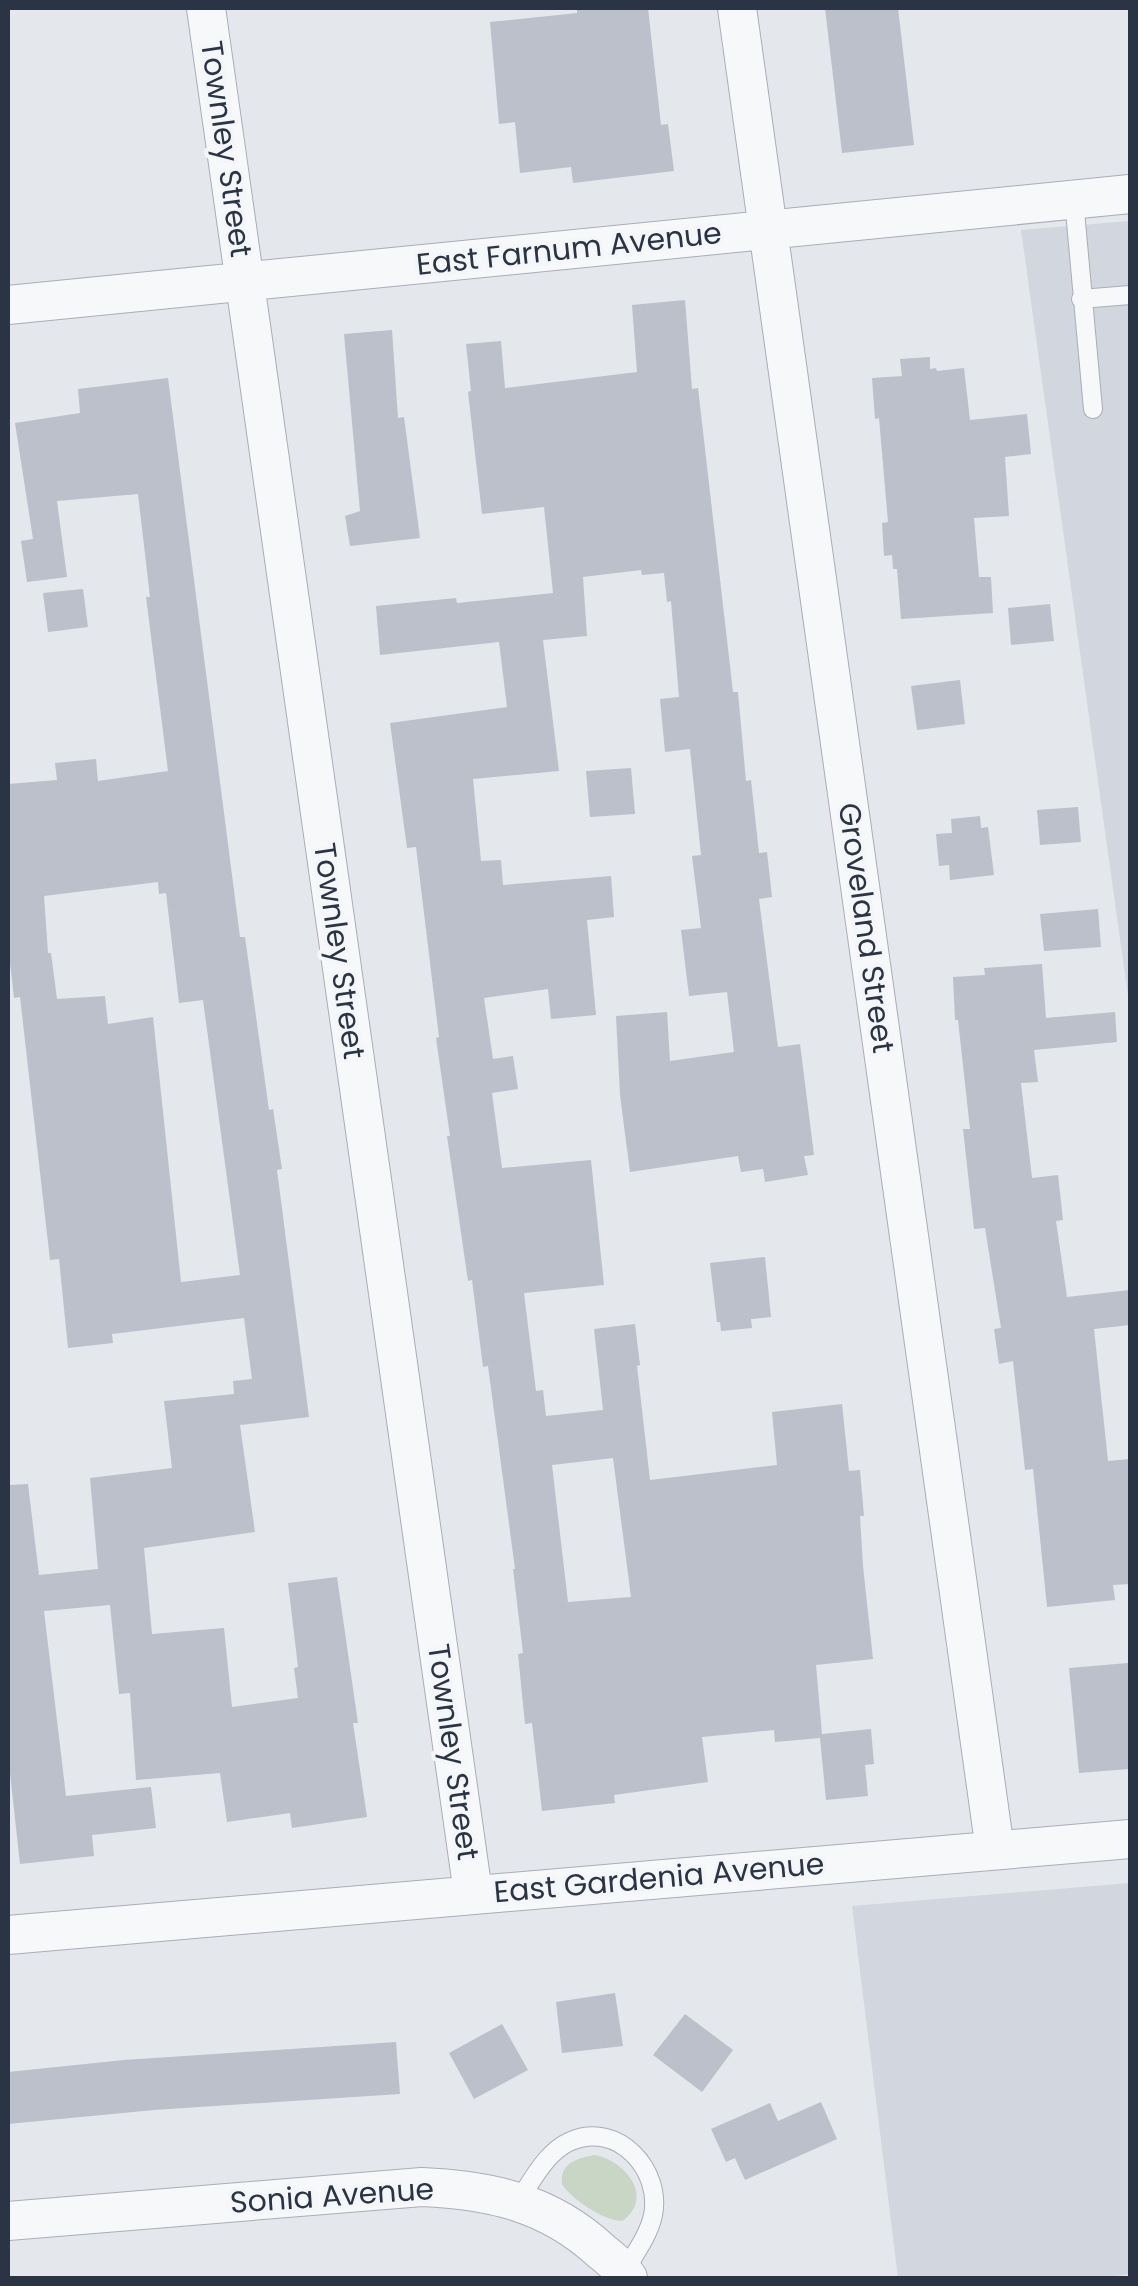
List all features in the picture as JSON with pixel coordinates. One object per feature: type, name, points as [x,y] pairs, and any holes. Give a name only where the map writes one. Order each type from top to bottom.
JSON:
[{"type":"street","name":"Townley Street","points":[[206,8],[473,1894]]},
{"type":"street","name":"Groveland Street","points":[[737,8],[995,1850]]},
{"type":"street","name":"East Farnum Avenue","points":[[8,305],[1130,194]]},
{"type":"street","name":"East Gardenia Avenue","points":[[8,1935],[1130,1839]]},
{"type":"street","name":"Sonia Avenue","points":[[8,2221],[422,2187],[470,2189],[520,2200],[555,2216],[591,2242],[626,2275]]},
{"type":"lane","points":[[1074,200],[1093,410]]},
{"type":"lane","points":[[1081,299],[1130,296]]},
{"type":"lane","points":[[520,2200],[549,2157],[571,2141],[593,2137],[613,2140],[633,2151],[644,2167],[653,2193],[653,2216],[626,2275]]},
{"type":"shaded area","points":[[1130,221],[1130,1010],[1021,230]]},
{"type":"shaded area","points":[[1130,1883],[1130,2274],[1099,2278],[898,2278],[852,1906]]},
{"type":"green space","points":[[595,2155],[617,2165],[632,2182],[636,2202],[622,2221],[589,2208],[562,2184],[567,2166]]},
{"type":"building","points":[[577,8],[648,8],[661,125],[668,124],[674,171],[573,183],[571,167],[520,173],[515,122],[499,124],[490,22],[577,13]]},
{"type":"building","points":[[825,8],[898,8],[914,145],[842,153]]},
{"type":"building","points":[[685,300],[692,389],[698,388],[746,781],[751,780],[759,853],[767,852],[772,897],[759,899],[778,1047],[800,1044],[814,1155],[804,1156],[808,1175],[765,1182],[763,1169],[741,1172],[738,1156],[630,1172],[620,1095],[616,1016],[667,1012],[670,1061],[734,1052],[727,992],[689,996],[681,930],[701,928],[692,856],[701,855],[690,749],[665,752],[660,699],[679,697],[671,601],[667,602],[664,573],[642,575],[641,570],[583,577],[587,636],[543,640],[559,771],[473,779],[481,861],[501,860],[503,885],[611,876],[614,917],[587,920],[596,1015],[551,1019],[548,989],[484,998],[493,1059],[513,1056],[518,1089],[492,1093],[502,1168],[591,1160],[604,1285],[524,1293],[536,1391],[543,1390],[546,1416],[603,1410],[594,1329],[635,1324],[650,1480],[777,1465],[772,1412],[842,1404],[849,1471],[860,1470],[863,1566],[873,1659],[816,1665],[822,1734],[871,1729],[874,1764],[865,1765],[868,1796],[826,1800],[820,1738],[775,1742],[774,1730],[702,1737],[708,1782],[614,1795],[615,1803],[542,1811],[532,1723],[525,1724],[515,1569],[488,1366],[483,1367],[447,1136],[416,847],[407,848],[390,723],[507,707],[499,642],[380,655],[376,606],[553,593],[544,507],[482,514],[466,344],[501,341],[505,388],[637,372],[632,305]],"holes":[[[613,1458],[631,1597],[568,1602],[552,1465]]]},
{"type":"building","points":[[392,330],[398,418],[404,417],[420,538],[350,546],[345,516],[360,511],[344,334]]},
{"type":"building","points":[[930,357],[930,369],[964,368],[970,420],[1027,414],[1031,454],[1005,457],[1009,516],[974,518],[979,577],[991,577],[993,613],[901,619],[897,569],[893,569],[892,555],[884,556],[882,523],[888,522],[872,378],[902,376],[900,359]]},
{"type":"building","points":[[168,378],[240,937],[245,937],[269,1110],[273,1109],[282,1169],[277,1170],[309,1417],[240,1425],[255,1532],[144,1548],[152,1634],[224,1628],[232,1707],[298,1698],[288,1583],[337,1577],[367,1817],[292,1828],[290,1813],[227,1822],[220,1773],[136,1780],[130,1693],[119,1694],[110,1605],[44,1611],[66,1796],[151,1787],[156,1828],[92,1835],[94,1856],[20,1864],[8,1755],[8,1485],[28,1484],[39,1575],[98,1569],[90,1478],[172,1468],[164,1401],[234,1394],[233,1381],[252,1379],[244,1318],[112,1334],[113,1343],[68,1348],[59,1259],[50,1260],[20,997],[14,998],[8,944],[8,784],[57,780],[55,763],[96,759],[98,781],[168,771],[146,597],[150,597],[138,494],[57,501],[67,577],[27,582],[21,541],[33,539],[15,423],[80,413],[78,389]],"holes":[[[158,882],[159,894],[166,893],[179,1003],[203,1000],[240,1275],[181,1282],[153,1017],[108,1024],[105,996],[57,999],[48,953],[44,896]]]},
{"type":"building","points":[[83,589],[88,627],[48,632],[43,593]]},
{"type":"building","points":[[1050,604],[1054,641],[1011,645],[1008,608]]},
{"type":"building","points":[[960,680],[965,724],[917,730],[911,686]]},
{"type":"building","points":[[631,768],[635,814],[590,817],[586,771]]},
{"type":"building","points":[[1078,807],[1081,842],[1040,845],[1037,810]]},
{"type":"building","points":[[980,816],[981,828],[988,827],[994,875],[950,880],[949,865],[939,866],[936,834],[952,833],[951,819]]},
{"type":"building","points":[[1098,909],[1101,947],[1044,951],[1040,914]]},
{"type":"building","points":[[1042,964],[1046,1018],[1115,1012],[1117,1042],[1034,1050],[1038,1082],[1021,1083],[1032,1178],[1058,1175],[1063,1220],[1056,1221],[1067,1297],[1130,1290],[1130,1325],[1094,1329],[1108,1461],[1130,1459],[1130,1584],[1113,1585],[1115,1600],[1047,1607],[1033,1469],[1025,1470],[1013,1361],[999,1364],[994,1329],[1001,1328],[985,1228],[974,1229],[963,1129],[970,1129],[953,977],[985,975],[984,968]]},
{"type":"building","points":[[765,1257],[771,1317],[751,1319],[752,1328],[721,1331],[710,1263]]},
{"type":"building","points":[[1128,1663],[1129,1769],[1079,1773],[1069,1668]]},
{"type":"building","points":[[615,1993],[623,2046],[562,2053],[556,2002]]},
{"type":"building","points":[[685,2014],[733,2050],[702,2092],[653,2055]]},
{"type":"building","points":[[502,2024],[528,2070],[474,2099],[449,2053]]},
{"type":"building","points":[[396,2042],[400,2094],[8,2124],[8,2072],[124,2060]]},
{"type":"building","points":[[821,2102],[837,2139],[745,2180],[735,2158],[726,2162],[711,2129],[770,2103],[778,2121]]}]
